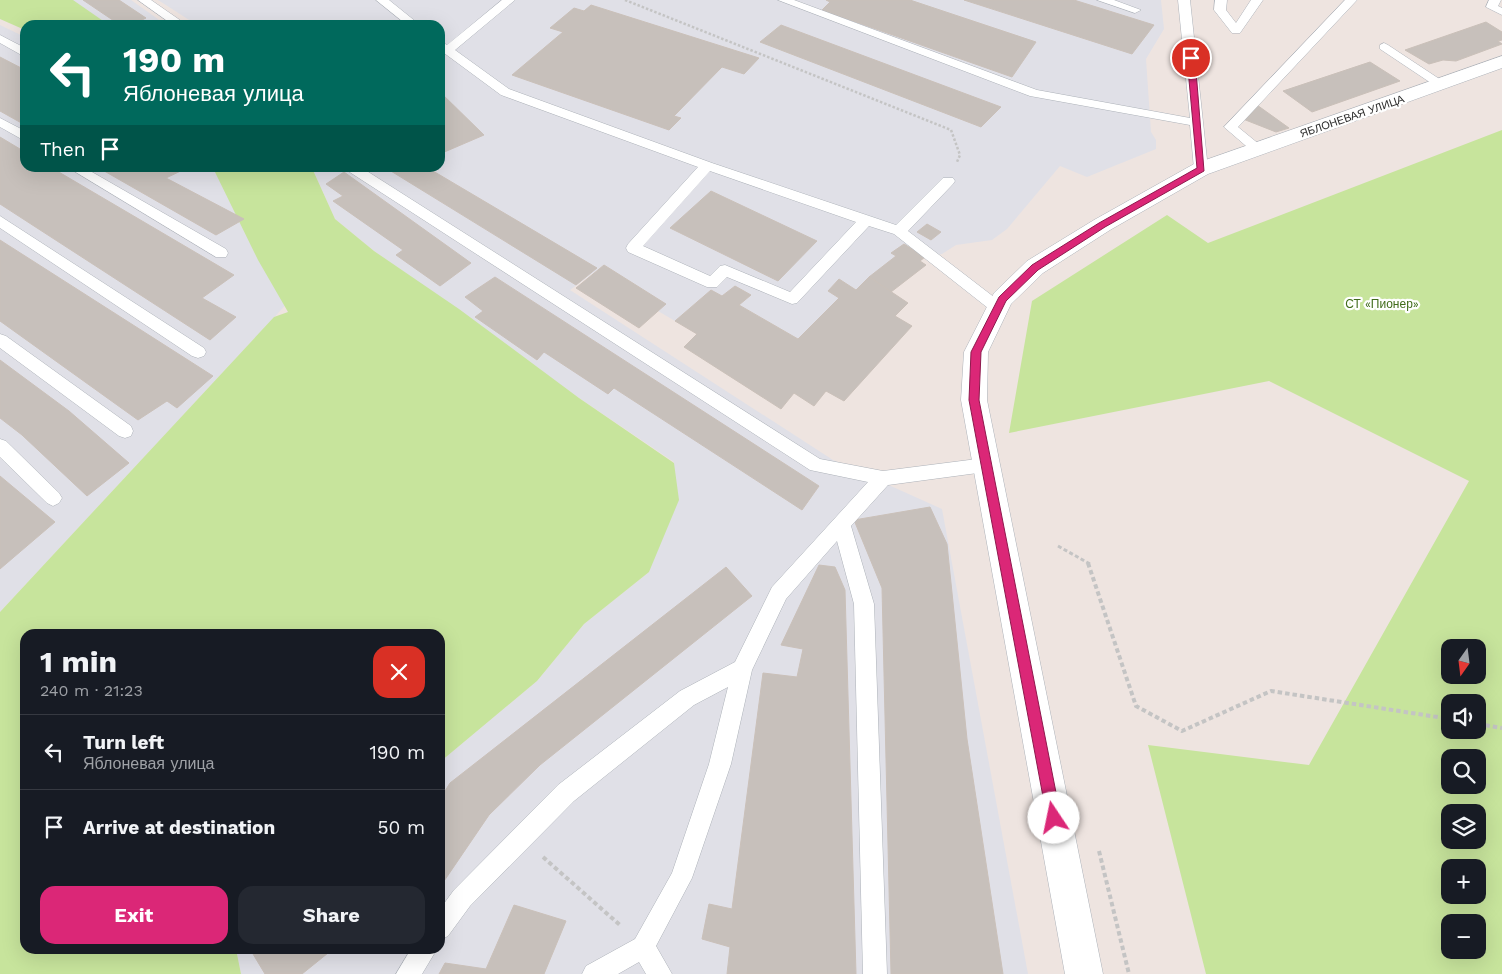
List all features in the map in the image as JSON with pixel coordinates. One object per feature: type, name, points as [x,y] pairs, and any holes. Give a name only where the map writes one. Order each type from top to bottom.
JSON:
[{"type":"street","name":"ЯБЛОНЕВАЯ УЛИЦА","points":[[1084,974],[985,466],[974,400],[976,352],[1002,299],[1035,268],[1102,225],[1201,169],[1502,62]]},
{"type":"lane","points":[[144,0],[174,20]]},
{"type":"lane","points":[[382,0],[408,20]]},
{"type":"lane","points":[[445,47],[509,0]]},
{"type":"lane","points":[[784,0],[1034,93],[1198,123]]},
{"type":"lane","points":[[1103,0],[1135,10]]},
{"type":"lane","points":[[1184,0],[1198,123],[1201,169]]},
{"type":"lane","points":[[1221,0],[1220,10],[1236,31],[1257,0]]},
{"type":"lane","points":[[1258,149],[1230,127],[1352,0]]},
{"type":"lane","points":[[1494,0],[1492,7],[1502,12]]},
{"type":"lane","points":[[0,38],[20,50]]},
{"type":"lane","points":[[1384,46],[1441,84]]},
{"type":"lane","points":[[445,49],[505,92],[707,166],[899,231],[998,308]]},
{"type":"lane","points":[[0,122],[20,134]]},
{"type":"lane","points":[[707,166],[633,248],[712,283],[725,270],[792,299],[867,219]]},
{"type":"lane","points":[[83,172],[221,253]]},
{"type":"lane","points":[[359,172],[816,464],[883,478],[985,466]]},
{"type":"lane","points":[[899,231],[948,180]]},
{"type":"lane","points":[[0,222],[198,352]]},
{"type":"lane","points":[[0,340],[125,431]]},
{"type":"lane","points":[[0,446],[54,498]]},
{"type":"lane","points":[[594,974],[643,947],[681,878],[720,764],[742,669],[779,593],[883,478]]},
{"type":"lane","points":[[842,525],[864,604],[874,974]]},
{"type":"lane","points":[[445,921],[462,898],[566,793],[687,698],[742,669]]},
{"type":"lane","points":[[643,947],[660,974]]},
{"type":"lane","points":[[408,974],[422,954]]},
{"type":"path","points":[[625,0],[951,130],[960,155],[948,180]]},
{"type":"path","points":[[1058,546],[1090,564],[1136,706],[1182,730],[1271,691],[1441,718]]},
{"type":"path","points":[[1486,725],[1502,728]]},
{"type":"path","points":[[522,837],[643,947]]},
{"type":"shaded area","points":[[69,0],[131,0],[159,20],[100,20]]},
{"type":"shaded area","points":[[158,0],[1161,0],[1164,29],[1146,59],[1151,132],[1156,140],[1156,149],[1087,177],[1060,166],[1007,229],[992,240],[956,245],[942,254],[925,257],[904,244],[892,253],[896,256],[856,290],[839,279],[828,291],[839,298],[798,339],[739,305],[751,295],[735,286],[722,296],[711,290],[675,321],[658,311],[666,304],[604,265],[570,290],[833,460],[942,509],[1028,974],[241,974],[237,954],[445,954],[445,758],[537,681],[584,624],[649,572],[674,462],[579,398],[374,251],[335,219],[314,172],[445,172],[445,20],[189,20]]},
{"type":"shaded area","points":[[0,25],[20,35],[20,172],[237,172],[294,296],[0,612]]},
{"type":"green space","points":[[0,0],[73,0],[102,20],[20,20],[20,28],[0,19]]},
{"type":"green space","name":"СТ «Пионер»","points":[[1502,130],[1502,974],[1206,974],[1148,745],[1309,765],[1469,481],[1269,381],[1009,433],[1032,301],[1167,215],[1208,243]]},
{"type":"green space","points":[[215,172],[314,172],[335,219],[374,251],[459,309],[579,398],[674,463],[679,500],[649,572],[584,624],[537,681],[445,758],[445,629],[20,629],[20,954],[237,954],[241,974],[0,974],[0,612],[274,317],[288,312],[258,260]]},
{"type":"building","points":[[83,0],[119,0],[146,18],[142,20],[113,20]]},
{"type":"building","points":[[826,0],[910,0],[1036,42],[1012,77],[822,10],[830,2]]},
{"type":"building","points":[[964,0],[1074,0],[1154,25],[1132,54]]},
{"type":"building","points":[[591,5],[759,58],[744,74],[722,67],[674,116],[681,118],[669,130],[512,75],[563,32],[550,28],[574,8],[584,11]]},
{"type":"building","points":[[1486,22],[1502,32],[1502,40],[1498,41],[1502,44],[1456,61],[1443,60],[1429,64],[1405,50]]},
{"type":"building","points":[[781,25],[1001,107],[981,127],[760,42]]},
{"type":"building","points":[[0,57],[20,67],[20,122],[0,111]]},
{"type":"building","points":[[1370,62],[1400,81],[1312,112],[1283,91]]},
{"type":"building","points":[[445,97],[484,135],[445,152]]},
{"type":"building","points":[[1257,105],[1289,128],[1276,132],[1243,119]]},
{"type":"building","points":[[0,137],[20,149],[20,172],[59,172],[234,275],[202,298],[236,317],[210,340],[0,204]]},
{"type":"building","points":[[106,172],[179,172],[166,178],[244,219],[216,235]]},
{"type":"building","points":[[344,172],[471,263],[440,286],[396,255],[403,250],[333,201],[343,196],[326,184]]},
{"type":"building","points":[[392,172],[435,172],[597,268],[576,285]]},
{"type":"building","points":[[711,191],[817,241],[778,281],[670,228]]},
{"type":"building","points":[[927,224],[941,232],[931,240],[917,232]]},
{"type":"building","points":[[0,240],[213,376],[177,408],[167,401],[138,420],[0,321]]},
{"type":"building","points":[[904,244],[925,257],[920,261],[926,265],[891,292],[869,277],[896,256],[891,253]]},
{"type":"building","points":[[604,265],[666,304],[639,328],[576,288]]},
{"type":"building","points":[[495,277],[819,486],[802,510],[614,388],[608,394],[544,352],[537,360],[475,317],[483,311],[465,297]]},
{"type":"building","points":[[869,277],[908,303],[895,316],[912,326],[844,401],[826,391],[814,406],[794,393],[781,409],[684,347],[697,334],[675,321],[711,290],[722,296],[735,286],[751,295],[739,305],[798,339],[839,298],[828,291],[839,279],[856,290]]},
{"type":"building","points":[[0,360],[69,411],[129,463],[87,496],[22,435],[0,418]]},
{"type":"building","points":[[0,476],[55,522],[0,569]]},
{"type":"building","points":[[930,507],[947,544],[967,739],[1003,974],[891,974],[882,588],[854,520]]},
{"type":"building","points":[[819,565],[835,567],[845,590],[856,974],[727,974],[730,947],[702,939],[709,904],[732,909],[763,673],[797,677],[803,649],[781,645]]},
{"type":"building","points":[[726,567],[752,596],[540,765],[489,815],[445,880],[445,791],[450,783]]},
{"type":"building","points":[[514,905],[566,921],[544,974],[439,974],[445,963],[486,969]]},
{"type":"building","points":[[253,954],[327,954],[302,974],[265,974]]},
{"type":"route","points":[[1054,818],[985,466],[974,400],[976,352],[1002,299],[1035,268],[1102,225],[1201,169],[1196,96],[1191,58]]}]
